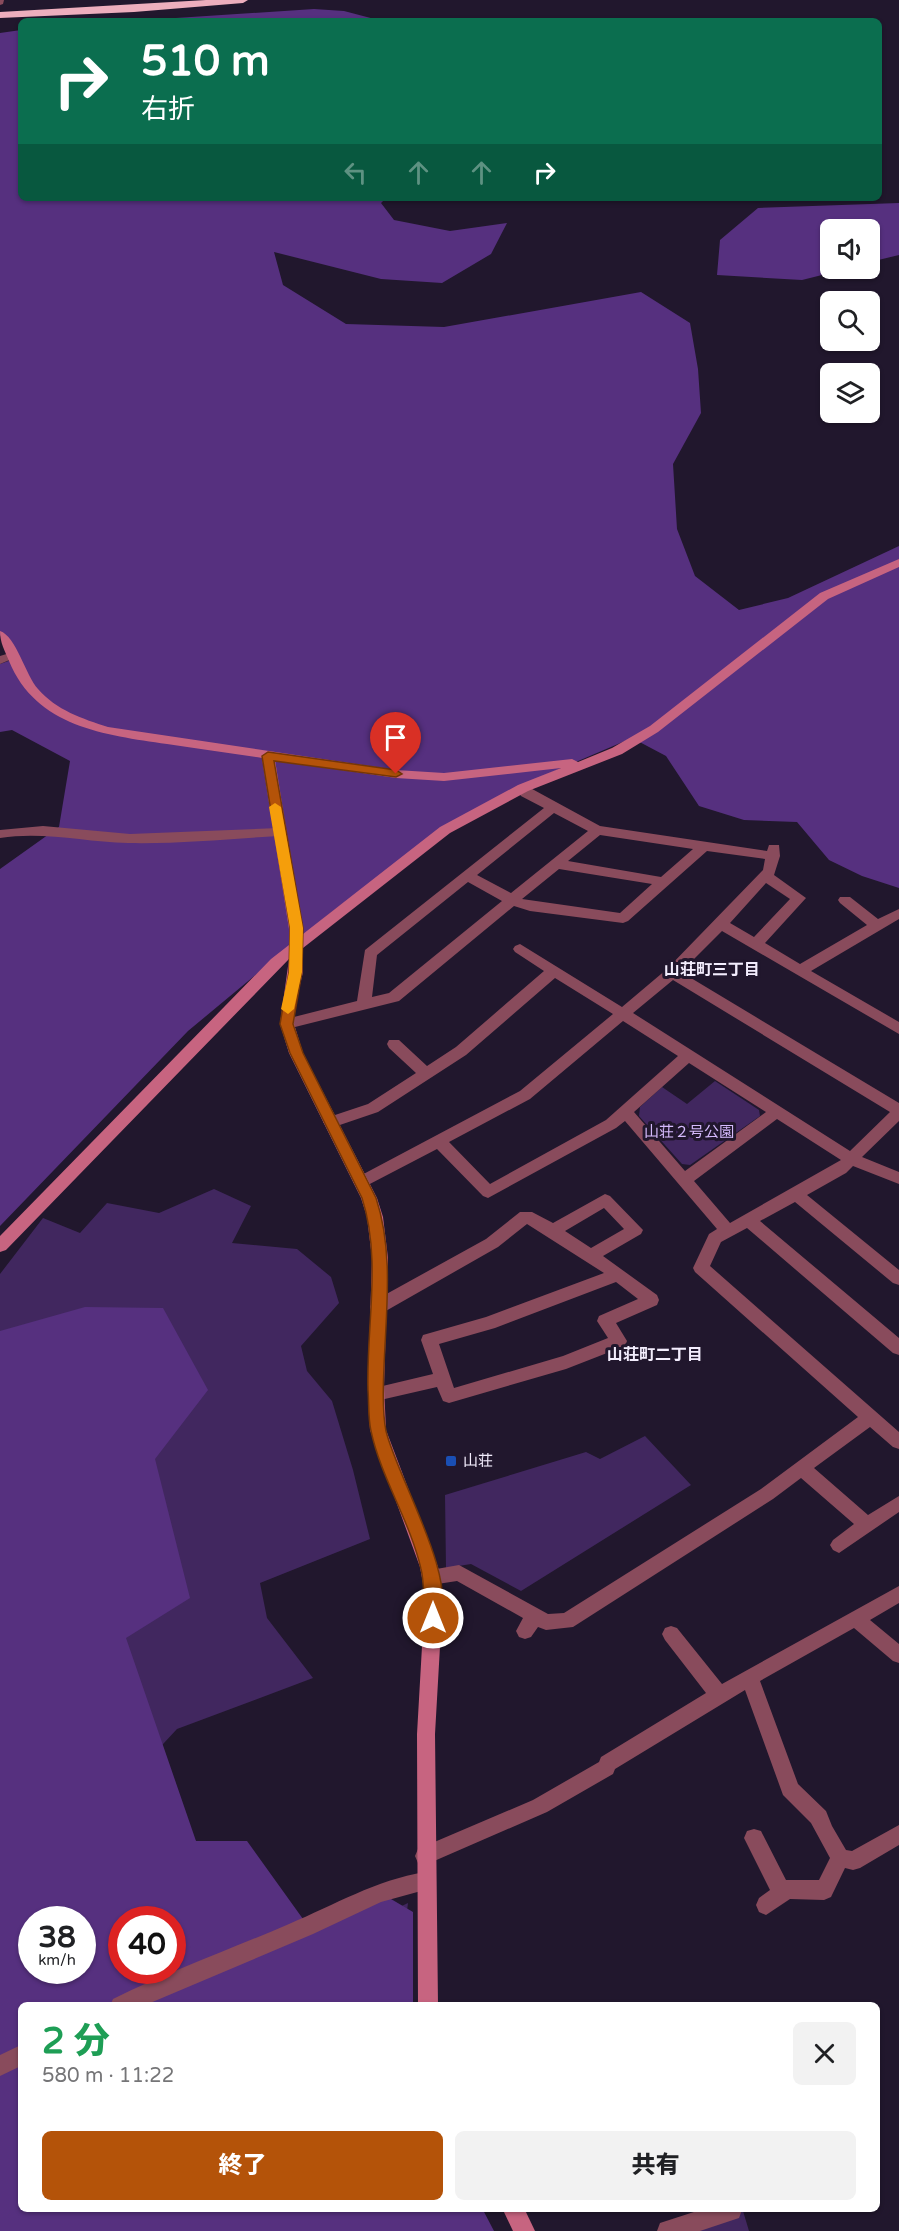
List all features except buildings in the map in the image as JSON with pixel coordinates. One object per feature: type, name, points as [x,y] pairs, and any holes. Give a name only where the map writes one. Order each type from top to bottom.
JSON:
[{"type":"highway","points":[[0,9],[184,0]]},
{"type":"highway","points":[[0,15],[123,10],[243,0]]},
{"type":"street","points":[[0,1246],[262,975],[297,944],[445,830],[523,788],[617,751],[654,729],[824,596],[899,563]]},
{"type":"street","points":[[0,635],[9,644],[26,684],[50,708],[75,721],[140,738],[396,774],[444,777],[586,762]]},
{"type":"street","points":[[0,660],[13,656]]},
{"type":"street","points":[[268,756],[297,944],[296,972],[287,1024],[296,1053],[361,1182],[375,1217],[379,1239],[376,1394],[378,1430],[431,1577],[434,1594],[426,1734],[425,1856],[428,2002]]},
{"type":"street","points":[[361,1182],[525,1095],[672,973],[770,871],[773,852],[704,846],[597,830],[526,793],[523,788]]},
{"type":"street","points":[[364,1005],[370,952],[553,807]]},
{"type":"street","points":[[0,834],[26,828],[107,838],[163,839],[279,832]]},
{"type":"street","points":[[287,1024],[394,997],[597,830]]},
{"type":"street","points":[[467,875],[512,900],[530,906],[623,918],[704,846]]},
{"type":"street","points":[[556,864],[666,882]]},
{"type":"street","points":[[756,944],[799,898],[765,876]]},
{"type":"street","points":[[845,900],[878,926]]},
{"type":"street","points":[[801,970],[898,913]]},
{"type":"street","points":[[721,924],[899,1029]]},
{"type":"street","points":[[520,949],[853,1160],[899,1178]]},
{"type":"street","points":[[331,1122],[374,1108],[461,1051],[553,971]]},
{"type":"street","points":[[672,973],[899,1111],[853,1160],[715,1238],[701,1268],[740,1313],[828,1390],[870,1417],[899,1442]]},
{"type":"street","points":[[394,1044],[426,1073]]},
{"type":"street","points":[[440,1142],[488,1192],[611,1124],[687,1056]]},
{"type":"street","points":[[625,1111],[728,1231]]},
{"type":"street","points":[[684,1180],[777,1112]]},
{"type":"street","points":[[796,1194],[899,1278]]},
{"type":"street","points":[[554,1230],[605,1200],[635,1230],[590,1256]]},
{"type":"street","points":[[378,1307],[492,1243],[526,1216],[554,1230],[617,1275],[651,1300],[605,1321],[619,1341],[566,1362],[449,1396],[429,1340],[489,1323],[617,1275]]},
{"type":"street","points":[[749,1220],[899,1348]]},
{"type":"street","points":[[376,1394],[443,1379]]},
{"type":"street","points":[[431,1577],[459,1572],[530,1623],[567,1621],[767,1494],[870,1417]]},
{"type":"street","points":[[802,1468],[867,1525]]},
{"type":"street","points":[[839,1545],[899,1503]]},
{"type":"street","points":[[425,1856],[540,1806],[576,1787],[606,1768],[608,1764],[719,1695],[750,1680],[899,1594]]},
{"type":"street","points":[[856,1619],[899,1655]]},
{"type":"street","points":[[671,1634],[719,1695]]},
{"type":"street","points":[[750,1680],[758,1696],[789,1789],[819,1817],[824,1831],[840,1857],[853,1861],[899,1834]]},
{"type":"street","points":[[754,1839],[782,1893]]},
{"type":"street","points":[[766,1905],[787,1889],[824,1890],[840,1857]]},
{"type":"street","points":[[129,2002],[376,1895],[406,1883],[426,1881]]},
{"type":"street","points":[[0,2066],[18,2057]]},
{"type":"street","points":[[515,2212],[524,2231]]},
{"type":"street","points":[[668,2231],[725,2212]]},
{"type":"green space","name":"山荘２号公園","points":[[715,1081],[759,1110],[760,1116],[690,1165],[682,1164],[639,1116],[640,1107],[662,1087],[687,1104]]},
{"type":"green space","points":[[214,1189],[251,1206],[232,1243],[297,1249],[331,1277],[339,1303],[301,1346],[307,1371],[332,1401],[353,1470],[370,1539],[260,1583],[267,1618],[313,1678],[177,1729],[137,1772],[295,1957],[408,1903],[396,2002],[18,2002],[18,2212],[432,2212],[0,2231],[0,1274],[43,1218],[80,1233],[107,1203],[159,1213]]},
{"type":"green space","points":[[645,1436],[691,1485],[521,1591],[471,1564],[446,1568],[445,1495],[586,1452],[600,1459]]},
{"type":"green space","points":[[743,2212],[749,2231],[686,2231]]},
{"type":"shaded area","points":[[314,9],[344,11],[371,18],[176,18]]},
{"type":"shaded area","points":[[18,30],[18,201],[383,201],[381,203],[394,220],[450,231],[507,223],[491,254],[442,283],[381,279],[274,252],[283,285],[346,324],[444,327],[641,292],[690,323],[698,369],[701,413],[673,464],[677,529],[695,576],[739,610],[788,598],[899,546],[899,888],[862,876],[829,860],[797,822],[744,820],[699,806],[666,756],[632,738],[536,779],[447,825],[329,914],[188,1031],[0,1226],[0,869],[59,827],[70,761],[12,730],[0,732],[0,664],[14,659],[9,644],[0,635],[0,33]]},
{"type":"shaded area","points":[[899,203],[899,255],[880,260],[880,219],[820,219],[820,276],[802,280],[717,275],[720,240],[758,208]]},
{"type":"shaded area","points":[[85,1307],[163,1308],[208,1390],[155,1459],[190,1598],[126,1638],[196,1841],[247,1841],[308,1926],[375,1898],[391,1899],[413,1912],[413,2002],[18,2002],[18,2212],[484,2212],[494,2231],[0,2231],[0,1331]]},
{"type":"slow traffic","points":[[275,807],[296,928],[296,972],[288,1009]]},
{"type":"place","name":"山荘","points":[[451,1461]]},
{"type":"district","name":"山荘町三丁目","points":[[712,969]]},
{"type":"district","name":"山荘町二丁目","points":[[655,1354]]},
{"type":"route","points":[[396,774],[268,756],[267,761],[296,928],[296,972],[288,1006],[287,1024],[296,1053],[369,1198],[375,1217],[380,1258],[376,1387],[378,1430],[429,1567],[434,1594],[433,1618]]}]
